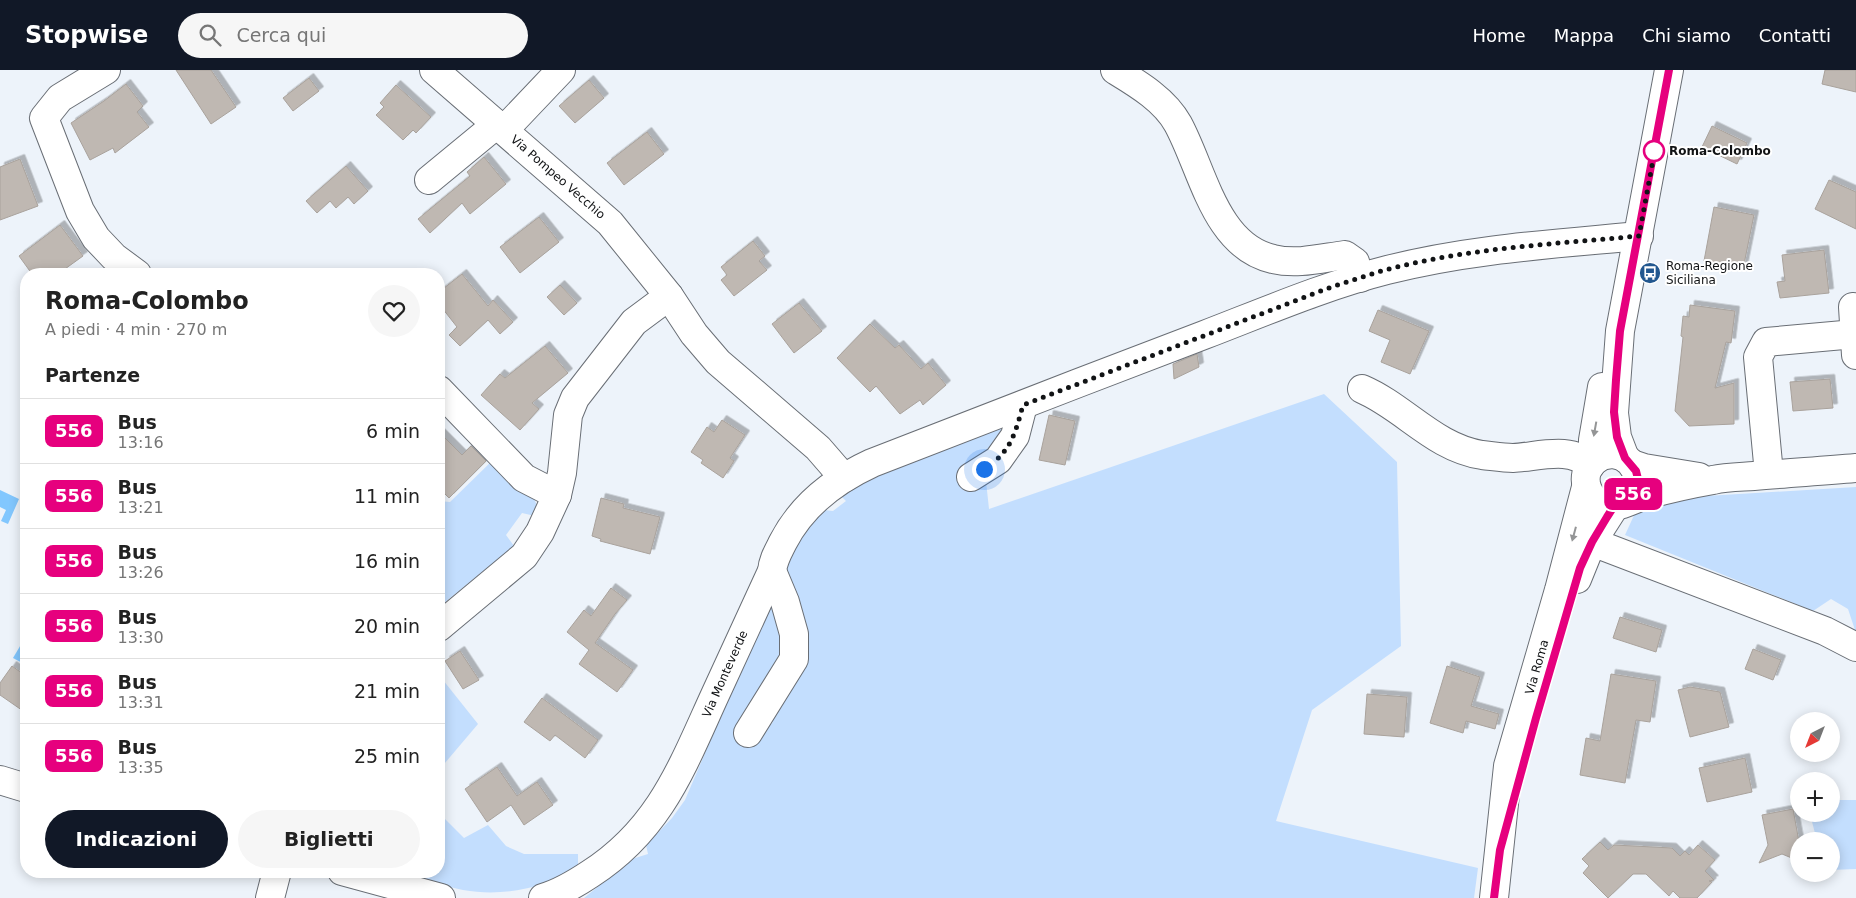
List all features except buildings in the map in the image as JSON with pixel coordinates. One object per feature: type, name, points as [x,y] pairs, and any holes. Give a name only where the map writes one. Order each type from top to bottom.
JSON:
[{"type":"street","points":[[106,70],[60,98],[44,118],[80,210],[96,238],[114,257],[129,268]]},
{"type":"street","name":"Via Pompeo Vecchio","points":[[434,70],[610,223],[669,296],[694,334],[718,362],[818,448],[852,474]]},
{"type":"street","points":[[430,180],[500,127],[561,70]]},
{"type":"street","points":[[1115,70],[1154,96],[1178,123],[1214,205],[1225,225],[1242,244],[1257,254],[1274,260],[1294,261],[1345,255],[1355,262],[1360,278]]},
{"type":"street","points":[[1621,503],[1637,487],[1638,479],[1636,471],[1628,461],[1617,437],[1614,412],[1620,331],[1669,70]]},
{"type":"street","points":[[852,474],[1023,405],[1334,286],[1386,270],[1492,250],[1639,236]]},
{"type":"street","points":[[445,622],[524,556],[540,532],[557,495],[562,473],[568,415],[575,398],[634,322],[669,296]]},
{"type":"street","name":"Via Roma","points":[[1494,898],[1508,766],[1559,590],[1590,472],[1593,440],[1603,381],[1620,331]]},
{"type":"street","points":[[1769,474],[1758,357],[1766,342],[1855,332]]},
{"type":"street","points":[[1362,389],[1379,396],[1435,436],[1463,450],[1512,458],[1554,453],[1584,459],[1590,472],[1589,492],[1597,502],[1602,504],[1621,503],[1715,479],[1856,468]]},
{"type":"street","points":[[445,396],[524,478],[557,495]]},
{"type":"street","points":[[971,477],[998,460],[1015,436],[1023,405]]},
{"type":"street","points":[[1590,472],[1600,457],[1608,454],[1617,455],[1644,468],[1715,479]]},
{"type":"street","name":"Via Monteverde","points":[[543,898],[570,887],[606,864],[633,840],[656,814],[678,778],[772,571],[773,561],[791,526],[809,505],[852,474]]},
{"type":"street","name":"Via Roma","points":[[1500,850],[1580,568],[1592,542],[1621,503]]},
{"type":"street","points":[[1592,542],[1825,631],[1856,648]]},
{"type":"street","points":[[748,733],[794,659],[794,634],[786,602],[772,571]]},
{"type":"street","points":[[0,780],[20,786]]},
{"type":"street","points":[[270,898],[274,878]]},
{"type":"street","points":[[368,878],[441,898]]},
{"type":"shaded area","points":[[1324,394],[1397,462],[1401,646],[1312,710],[1276,821],[1478,868],[1474,898],[584,898],[632,859],[648,854],[646,845],[672,818],[685,800],[773,594],[788,649],[738,734],[739,745],[749,746],[773,722],[767,717],[798,667],[783,570],[806,528],[824,510],[833,511],[846,501],[841,496],[867,479],[1003,422],[1001,436],[984,461],[960,469],[964,491],[986,481],[989,509]]},
{"type":"shaded area","points":[[495,458],[533,497],[538,507],[535,516],[522,513],[506,535],[514,546],[445,602],[445,502],[450,502]]},
{"type":"shaded area","points":[[1856,487],[1856,633],[1848,609],[1831,599],[1813,611],[1625,535],[1636,511],[1673,498]]},
{"type":"shaded area","points":[[445,683],[478,724],[445,763]]},
{"type":"shaded area","points":[[1840,800],[1856,800],[1856,869],[1840,870],[1840,832],[1815,832],[1812,822],[1840,822]]},
{"type":"shaded area","points":[[445,819],[464,838],[488,825],[506,846],[524,854],[578,854],[578,870],[536,886],[507,891],[478,892],[439,884],[421,878],[445,878]]},
{"type":"water","points":[[0,490],[19,499],[8,524],[1,521],[6,510],[0,507]]},
{"type":"water","points":[[20,646],[20,662],[13,658]]},
{"type":"bus line","name":"556","points":[[1494,898],[1500,850],[1580,568],[1592,542],[1614,506],[1628,501],[1637,487],[1636,471],[1625,458],[1617,437],[1614,412],[1616,380],[1620,331],[1669,70]]},
{"type":"place","name":"Roma-Colombo","points":[[1654,151]]},
{"type":"place","name":"Roma-Regione Siciliana","points":[[1650,273]]},
{"type":"route","points":[[984,469],[998,460],[1015,436],[1023,405],[1334,286],[1386,270],[1492,250],[1639,236],[1656,144],[1654,151]]}]
